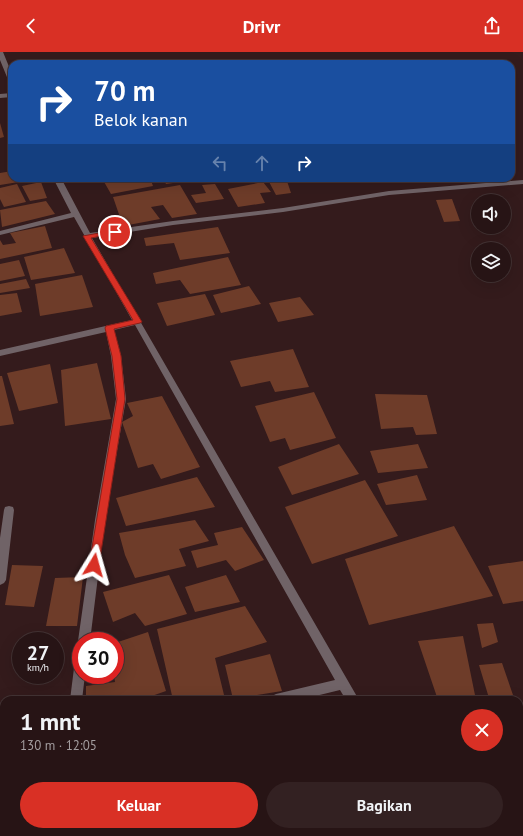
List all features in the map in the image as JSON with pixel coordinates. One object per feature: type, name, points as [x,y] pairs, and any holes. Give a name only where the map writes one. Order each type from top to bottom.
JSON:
[{"type":"street","points":[[0,52],[8,72]]},
{"type":"street","points":[[59,182],[74,215],[138,322],[351,696]]},
{"type":"street","points":[[86,236],[173,223],[284,210],[389,193],[523,182]]},
{"type":"street","points":[[0,233],[74,215]]},
{"type":"street","points":[[0,353],[138,322]]},
{"type":"street","points":[[85,632],[100,520],[121,399],[116,356],[109,328]]},
{"type":"street","points":[[0,580],[9,510]]},
{"type":"street","points":[[292,696],[344,683]]},
{"type":"street","points":[[76,696],[78,684]]},
{"type":"building","points":[[0,123],[4,137],[0,138]]},
{"type":"building","points":[[8,172],[8,182],[19,182],[0,185],[0,173]]},
{"type":"building","points":[[41,182],[47,198],[30,201],[22,186]]},
{"type":"building","points":[[104,182],[152,182],[153,186],[111,194]]},
{"type":"building","points":[[165,182],[180,182],[166,184]]},
{"type":"building","points":[[263,182],[271,192],[260,193],[265,203],[238,207],[228,189]]},
{"type":"building","points":[[269,182],[287,182],[291,193],[276,195]]},
{"type":"building","points":[[17,184],[26,202],[4,207],[0,199],[0,188]]},
{"type":"building","points":[[215,184],[224,199],[196,203],[191,195],[206,193],[202,185]]},
{"type":"building","points":[[180,185],[197,214],[172,218],[163,205],[151,207],[160,219],[123,226],[113,197]]},
{"type":"building","points":[[452,199],[460,221],[444,222],[436,200]]},
{"type":"building","points":[[46,201],[55,214],[2,227],[0,210]]},
{"type":"building","points":[[45,226],[52,248],[0,259],[0,240],[3,245],[16,243],[10,233]]},
{"type":"building","points":[[218,227],[230,253],[180,260],[174,243],[146,246],[144,238]]},
{"type":"building","points":[[64,248],[75,273],[31,280],[24,257]]},
{"type":"building","points":[[228,257],[241,285],[190,294],[180,280],[156,284],[153,273]]},
{"type":"building","points":[[19,260],[25,276],[0,281],[0,264]]},
{"type":"building","points":[[82,275],[93,307],[40,316],[35,284]]},
{"type":"building","points":[[26,279],[30,288],[0,293],[0,284]]},
{"type":"building","points":[[249,286],[261,304],[221,313],[213,295]]},
{"type":"building","points":[[17,293],[22,312],[0,316],[0,295]]},
{"type":"building","points":[[205,294],[215,315],[167,326],[157,303]]},
{"type":"building","points":[[300,297],[314,315],[278,322],[269,303]]},
{"type":"building","points":[[293,349],[309,387],[275,392],[270,381],[241,387],[230,361]]},
{"type":"building","points":[[97,363],[111,419],[65,426],[61,370]]},
{"type":"building","points":[[50,364],[58,403],[19,411],[7,373]]},
{"type":"building","points":[[0,376],[2,376],[14,424],[0,426]]},
{"type":"building","points":[[314,392],[336,438],[290,450],[285,438],[270,442],[255,406]]},
{"type":"building","points":[[375,394],[427,395],[437,434],[416,435],[413,427],[381,429]]},
{"type":"building","points":[[162,396],[200,467],[161,479],[153,464],[138,468],[122,422],[133,416],[127,403]]},
{"type":"building","points":[[339,444],[359,474],[292,495],[278,467]]},
{"type":"building","points":[[418,444],[428,468],[378,473],[370,451]]},
{"type":"building","points":[[417,475],[427,500],[386,505],[377,484]]},
{"type":"building","points":[[197,477],[215,507],[126,526],[116,498]]},
{"type":"building","points":[[365,480],[398,536],[312,564],[285,507]]},
{"type":"building","points":[[195,520],[209,541],[179,549],[186,566],[135,578],[125,555],[119,533]]},
{"type":"building","points":[[454,526],[493,596],[369,625],[345,559]]},
{"type":"building","points":[[242,527],[264,560],[235,571],[226,560],[197,568],[191,551],[218,545],[214,533]]},
{"type":"building","points":[[523,561],[523,601],[503,604],[488,566]]},
{"type":"building","points":[[12,565],[43,566],[34,607],[5,605]]},
{"type":"building","points":[[169,575],[187,614],[145,626],[135,613],[113,622],[103,592]]},
{"type":"building","points":[[226,575],[240,602],[195,612],[185,587]]},
{"type":"building","points":[[83,577],[77,626],[46,626],[55,578]]},
{"type":"building","points":[[245,606],[267,642],[215,658],[224,696],[172,696],[157,629]]},
{"type":"building","points":[[493,623],[498,642],[482,648],[477,624]]},
{"type":"building","points":[[148,632],[166,691],[152,696],[86,696],[86,686],[100,684],[124,684],[124,640]]},
{"type":"building","points":[[463,636],[475,696],[437,696],[418,641]]},
{"type":"building","points":[[270,654],[282,691],[251,696],[232,696],[225,665]]},
{"type":"building","points":[[502,663],[513,695],[488,696],[479,665]]},
{"type":"route","points":[[94,565],[100,520],[116,437],[121,399],[116,356],[109,328],[138,322],[86,236],[115,232]]}]
